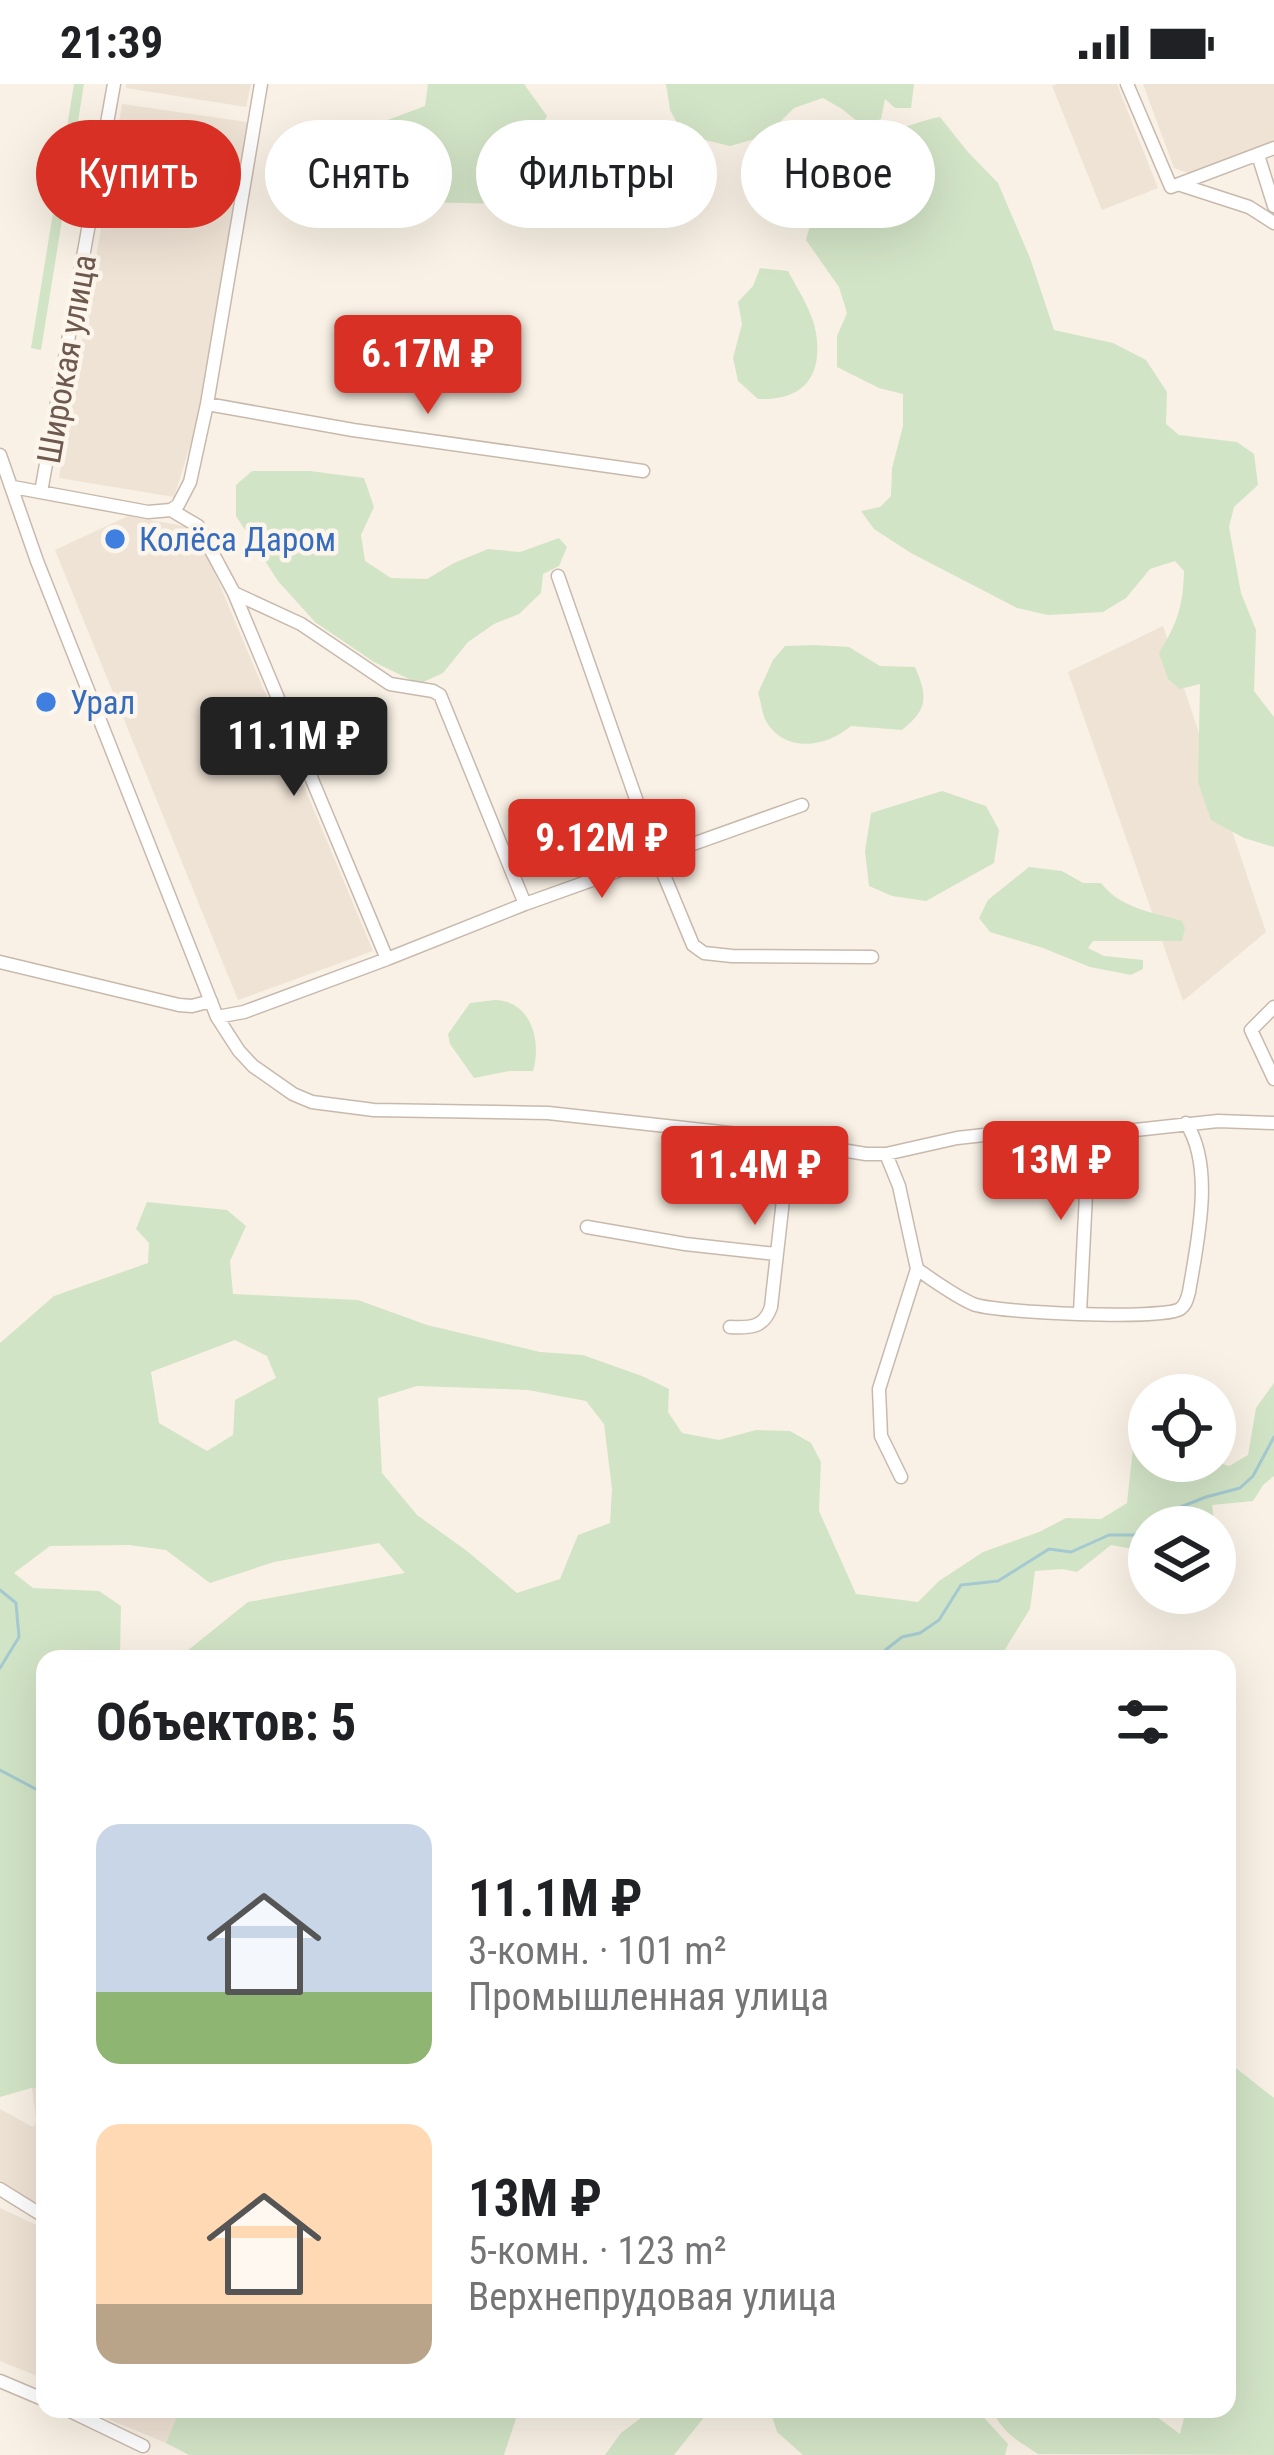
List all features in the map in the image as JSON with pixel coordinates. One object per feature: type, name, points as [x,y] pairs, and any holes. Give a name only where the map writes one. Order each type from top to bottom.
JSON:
[{"type":"street","name":"Широкая улица","points":[[41,492],[114,84]]},
{"type":"street","points":[[171,510],[190,482],[207,404],[261,84]]},
{"type":"street","points":[[1127,84],[1176,186],[1249,207],[1274,223]]},
{"type":"street","points":[[1176,186],[1274,148]]},
{"type":"street","points":[[1258,154],[1274,206]]},
{"type":"street","points":[[207,404],[643,471]]},
{"type":"street","name":"Широкая улица","points":[[0,455],[37,561],[217,1017],[239,1051],[282,1088],[312,1102],[374,1109],[548,1113],[678,1125],[842,1152],[886,1154],[957,1138],[1089,1135],[1186,1124],[1274,1124]]},
{"type":"street","points":[[13,487],[148,512],[171,510],[198,526],[235,593],[387,959]]},
{"type":"street","points":[[558,577],[656,856],[698,951],[732,956],[872,957]]},
{"type":"street","points":[[235,593],[285,615],[390,684],[440,695],[525,904]]},
{"type":"street","points":[[217,1017],[244,1012],[802,805]]},
{"type":"street","points":[[0,962],[178,1005],[211,1001]]},
{"type":"street","points":[[1274,1006],[1251,1030],[1274,1079]]},
{"type":"street","points":[[916,1269],[983,1307],[1080,1313],[1180,1309],[1185,1303],[1201,1196],[1198,1151],[1186,1124]]},
{"type":"street","points":[[1080,1313],[1089,1135]]},
{"type":"street","points":[[730,1327],[758,1325],[767,1318],[793,1142]]},
{"type":"street","points":[[886,1154],[899,1186],[916,1269],[879,1390],[881,1436],[901,1477]]},
{"type":"street","points":[[586,1227],[776,1254]]},
{"type":"street","points":[[0,2189],[36,2211]]},
{"type":"street","points":[[0,2381],[36,2396]]},
{"type":"street","points":[[84,2418],[142,2446]]},
{"type":"shaded area","points":[[126,84],[251,84],[246,107],[126,88]]},
{"type":"shaded area","points":[[1117,84],[1158,188],[1102,210],[1052,86]]},
{"type":"shaded area","points":[[1143,84],[1274,84],[1274,149],[1203,178],[1174,168]]},
{"type":"shaded area","points":[[122,104],[233,120],[119,120]]},
{"type":"shaded area","points":[[241,121],[247,122],[241,160]]},
{"type":"shaded area","points":[[101,228],[230,228],[202,408],[174,497],[59,478]]},
{"type":"shaded area","points":[[128,516],[196,528],[373,951],[238,1000],[55,550]]},
{"type":"shaded area","points":[[1163,626],[1266,932],[1183,1001],[1068,672]]},
{"type":"shaded area","points":[[0,2109],[33,2127],[36,2121],[36,2203],[0,2180]]},
{"type":"shaded area","points":[[0,2208],[36,2225],[36,2375],[0,2361]]},
{"type":"shaded area","points":[[106,2418],[176,2418],[166,2443]]},
{"type":"green space","points":[[74,84],[84,84],[78,120],[68,120]]},
{"type":"green space","points":[[428,84],[524,84],[547,116],[545,120],[476,120],[476,203],[452,203],[452,120],[388,120],[425,106]]},
{"type":"green space","points":[[666,84],[914,84],[911,108],[895,108],[885,99],[878,120],[856,120],[823,98],[794,108],[782,120],[741,120],[741,143],[730,146],[717,143],[717,120],[676,120]]},
{"type":"green space","points":[[940,117],[998,183],[1054,330],[1113,343],[1146,360],[1167,392],[1166,424],[1179,435],[1237,442],[1254,454],[1258,485],[1234,507],[1229,527],[1241,593],[1256,630],[1254,691],[1274,717],[1274,847],[1211,820],[1198,782],[1200,684],[1180,689],[1168,679],[1159,653],[1181,604],[1184,571],[1175,561],[1150,569],[1126,598],[1103,612],[1048,615],[1017,608],[911,553],[874,529],[861,511],[880,507],[891,496],[892,468],[903,426],[903,394],[837,367],[837,336],[847,313],[839,287],[806,240],[810,228],[935,228],[935,120],[930,120]]},
{"type":"green space","points":[[51,228],[61,228],[41,350],[31,348]]},
{"type":"green space","points":[[760,268],[788,271],[816,333],[816,363],[806,384],[773,399],[758,399],[738,381],[733,358],[742,324],[738,302],[753,286]]},
{"type":"green space","points":[[252,471],[310,471],[364,478],[374,507],[361,535],[365,561],[391,578],[427,579],[488,549],[520,552],[559,538],[567,547],[559,566],[543,574],[541,593],[519,614],[468,642],[443,673],[419,684],[374,662],[315,622],[278,581],[236,516],[236,485]]},
{"type":"green space","points":[[785,646],[849,647],[880,666],[915,667],[923,695],[917,716],[902,730],[851,726],[819,742],[784,739],[766,721],[758,693]]},
{"type":"green space","points":[[942,791],[986,806],[999,830],[994,863],[926,901],[892,896],[869,886],[865,851],[871,813]]},
{"type":"green space","points":[[1029,867],[1062,871],[1083,883],[1101,883],[1128,904],[1182,921],[1182,941],[1093,941],[1088,948],[1104,956],[1143,960],[1143,969],[1131,975],[1090,967],[990,932],[979,918],[988,900]]},
{"type":"green space","points":[[495,1000],[517,1007],[531,1025],[536,1047],[533,1071],[474,1078],[448,1034],[470,1003]]},
{"type":"green space","points":[[147,1202],[227,1210],[246,1226],[230,1261],[233,1294],[358,1300],[427,1325],[540,1352],[583,1355],[669,1389],[668,1412],[682,1433],[719,1440],[756,1430],[790,1431],[811,1443],[821,1462],[819,1511],[856,1594],[918,1602],[939,1581],[983,1552],[1066,1518],[1101,1519],[1127,1503],[1129,1482],[1236,1482],[1236,1462],[1248,1455],[1256,1408],[1274,1383],[1274,1476],[1253,1501],[1128,1506],[1128,1548],[1111,1545],[1077,1572],[1035,1571],[1030,1609],[1005,1650],[188,1650],[248,1602],[405,1573],[379,1543],[274,1562],[210,1583],[166,1550],[129,1545],[50,1546],[14,1573],[33,1588],[99,1591],[121,1606],[120,1650],[36,1650],[36,2088],[0,2097],[0,1343],[54,1296],[148,1263],[149,1243],[136,1229]],"holes":[[[235,1340],[267,1356],[276,1378],[235,1400],[233,1435],[207,1451],[159,1423],[151,1372]],[[417,1386],[528,1390],[586,1401],[604,1424],[612,1489],[610,1523],[578,1535],[560,1579],[517,1593],[417,1515],[382,1473],[378,1398]]]},
{"type":"green space","points":[[1236,2068],[1274,2098],[1274,2455],[1038,2454],[997,2418],[1158,2418],[1180,2434],[1184,2418],[1236,2418]]},
{"type":"green space","points":[[176,2418],[516,2418],[504,2455],[189,2455],[166,2443]]},
{"type":"green space","points":[[641,2418],[703,2418],[674,2455],[605,2455],[621,2433]]},
{"type":"green space","points":[[773,2418],[984,2418],[1008,2444],[1005,2455],[803,2455],[777,2432]]},
{"type":"waterway","points":[[885,1650],[939,1620],[961,1585],[998,1581],[1049,1549],[1071,1552],[1109,1535],[1134,1535],[1173,1510],[1240,1488],[1253,1476],[1274,1437]]},
{"type":"waterway","points":[[0,1590],[16,1603],[19,1637],[0,1668]]},
{"type":"waterway","points":[[0,1770],[36,1789]]},
{"type":"place","name":"Колёса Даром","points":[[115,539]]},
{"type":"place","name":"Урал","points":[[46,702]]}]
